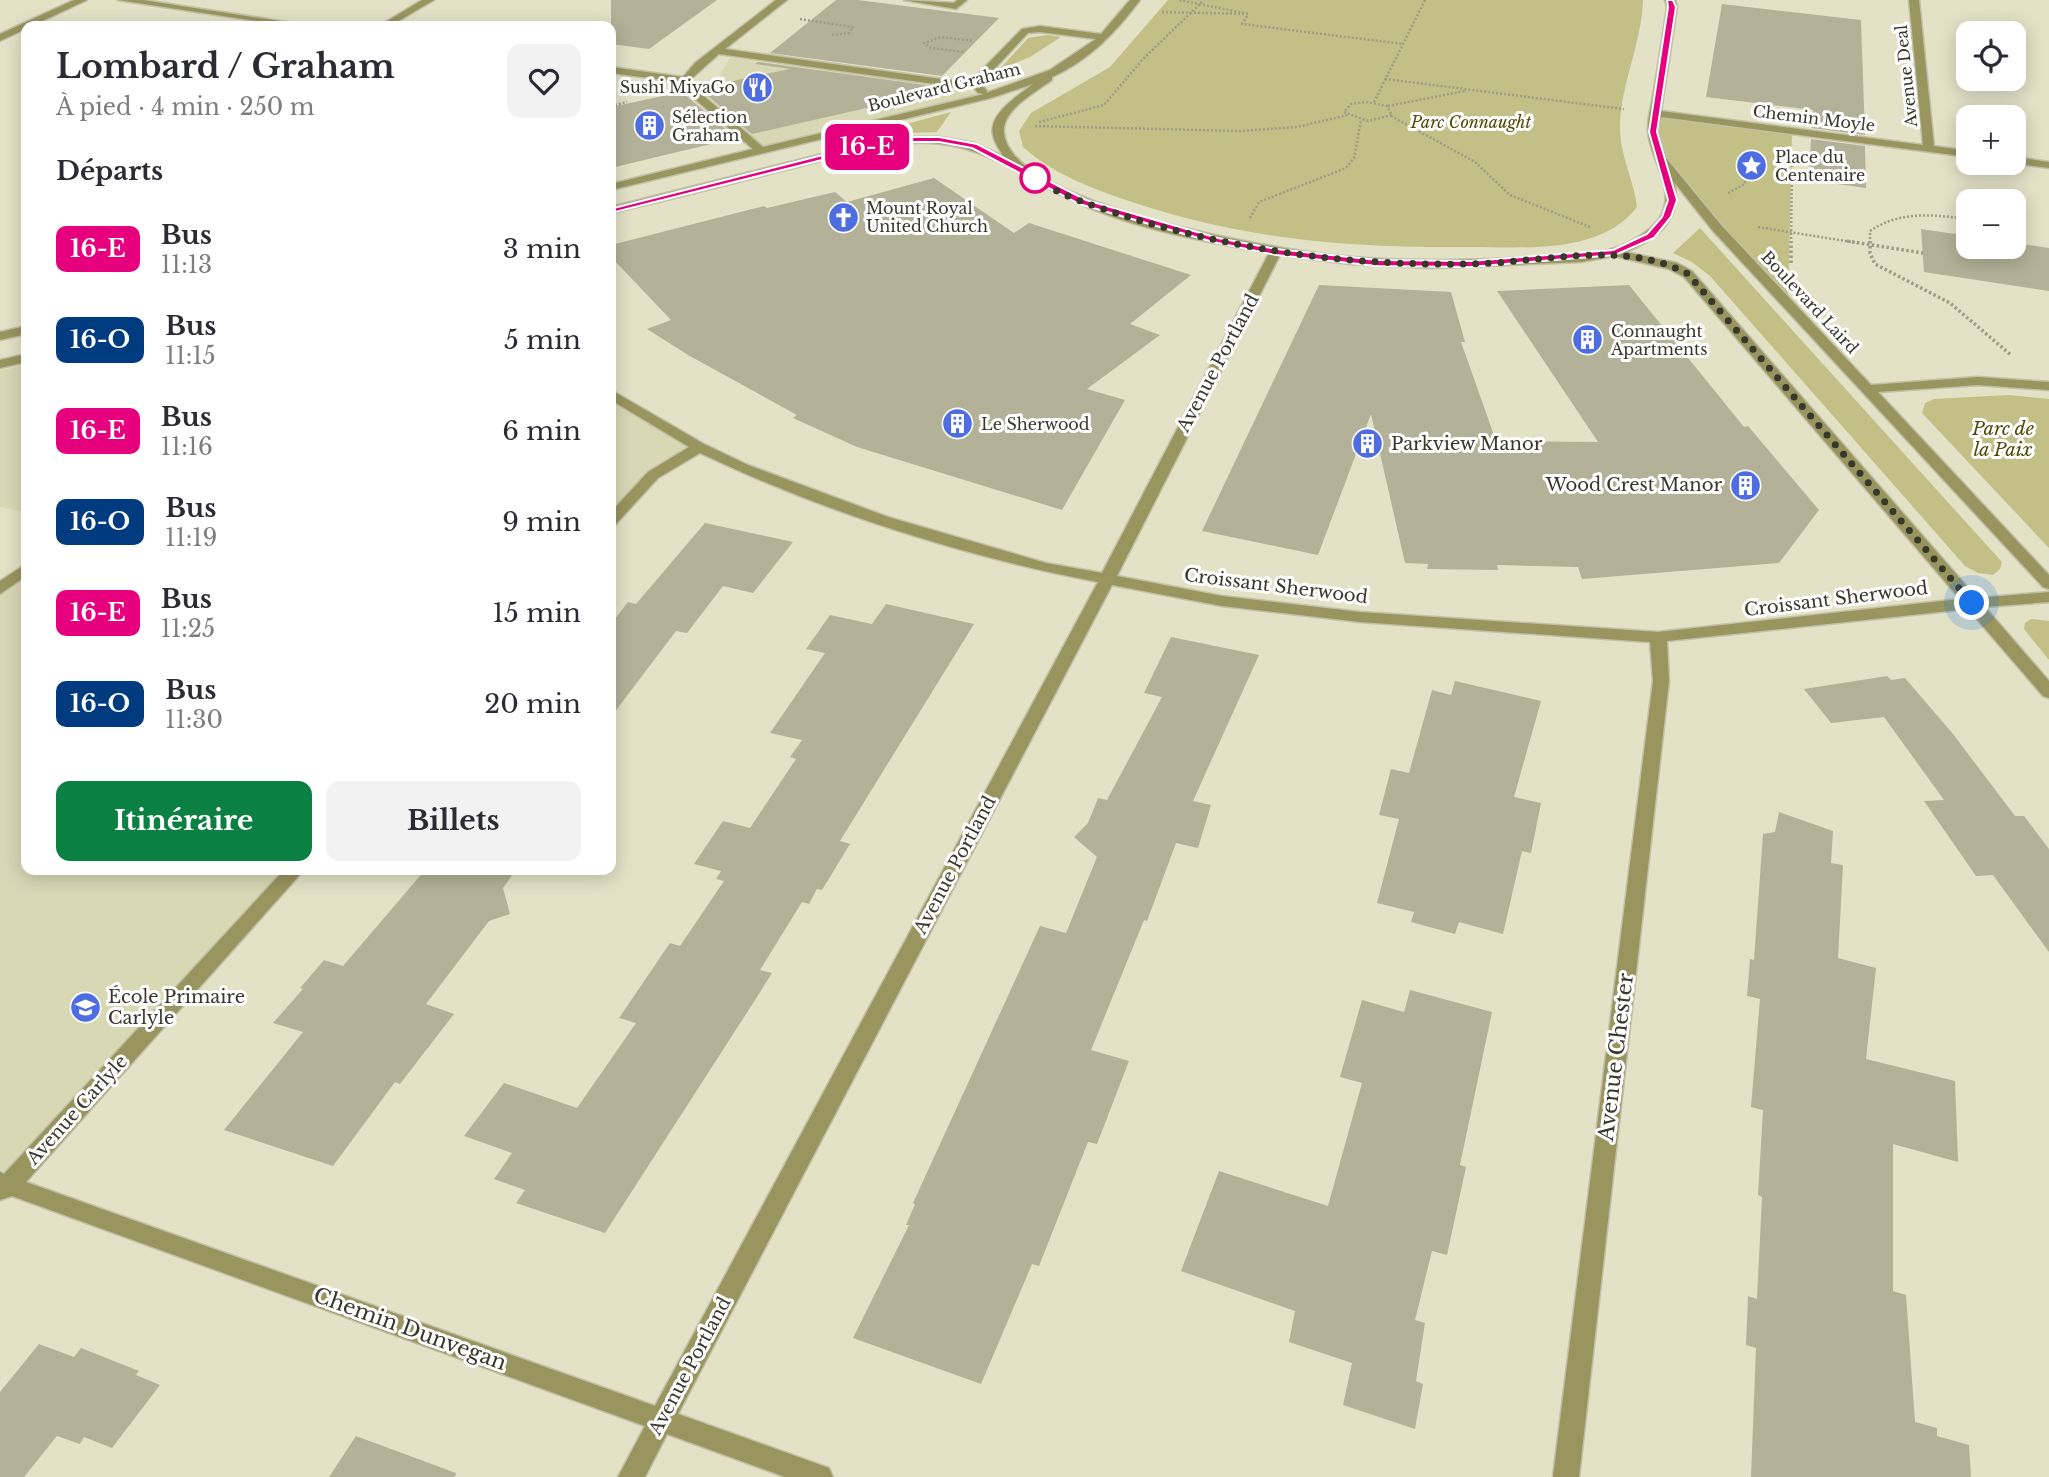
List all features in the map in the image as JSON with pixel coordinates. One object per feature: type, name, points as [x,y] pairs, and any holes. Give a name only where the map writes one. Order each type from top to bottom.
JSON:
[{"type":"street","points":[[37,21],[82,0]]},
{"type":"street","points":[[123,0],[272,21]]},
{"type":"street","points":[[393,21],[429,0]]},
{"type":"street","points":[[616,71],[685,80],[782,0]]},
{"type":"street","points":[[909,0],[956,6],[962,0]]},
{"type":"street","name":"Boulevard Graham","points":[[616,186],[987,96],[1048,78],[1105,37],[1135,0]]},
{"type":"street","name":"Avenue Deal","points":[[1914,0],[1929,149]]},
{"type":"street","name":"Boulevard Laird","points":[[1669,2],[1653,132],[1661,159],[1709,218],[1788,305],[2049,584]]},
{"type":"street","points":[[0,38],[21,28]]},
{"type":"street","points":[[717,51],[956,84],[975,83],[1025,31],[1040,29],[1105,37]]},
{"type":"street","points":[[1013,165],[1000,145],[997,134],[1000,124],[1005,114],[1048,78]]},
{"type":"street","points":[[685,80],[686,86],[761,151]]},
{"type":"street","points":[[975,83],[987,96]]},
{"type":"street","name":"Chemin Moyle","points":[[1656,113],[1956,152]]},
{"type":"street","points":[[616,209],[862,147],[914,139],[974,146],[1013,165],[1054,190],[1082,202],[1217,240],[1276,252],[1377,263],[1470,264],[1615,253],[1673,266],[1688,274],[2049,692]]},
{"type":"street","points":[[1615,253],[1650,236],[1667,217],[1672,200],[1661,159]]},
{"type":"street","points":[[2026,162],[2049,165]]},
{"type":"street","name":"Avenue Portland","points":[[631,1477],[1107,580],[1276,252]]},
{"type":"street","points":[[0,336],[21,331]]},
{"type":"street","points":[[0,364],[21,359]]},
{"type":"street","points":[[1867,388],[1978,381],[2049,386]]},
{"type":"street","name":"Croissant Sherwood","points":[[616,397],[699,447],[743,468],[883,520],[975,549],[1107,580],[1222,601],[1360,617],[1658,637],[2049,597]]},
{"type":"street","points":[[616,516],[653,475],[699,447]]},
{"type":"street","points":[[0,589],[21,573]]},
{"type":"street","name":"Avenue Chester","points":[[1566,1477],[1661,681],[1658,637]]},
{"type":"street","name":"Avenue Carlyle","points":[[3,1187],[290,875]]},
{"type":"street","name":"Chemin Dunvegan","points":[[3,1187],[820,1477]]},
{"type":"path","points":[[1179,0],[1249,14],[1247,16]]},
{"type":"path","points":[[1204,0],[1202,5],[1143,59],[1104,105],[1027,125],[1241,131],[1297,127],[1348,115]]},
{"type":"path","points":[[1374,102],[1425,0]]},
{"type":"path","points":[[1155,12],[1247,16]]},
{"type":"path","points":[[1247,16],[1242,24],[1403,44]]},
{"type":"path","points":[[792,18],[853,27],[845,35],[821,34]]},
{"type":"path","points":[[970,53],[931,48],[924,43],[929,38],[943,36],[982,42]]},
{"type":"path","points":[[1385,79],[1656,113]]},
{"type":"path","points":[[1471,90],[1387,106],[1374,102],[1346,106],[1344,112],[1361,120],[1378,121],[1391,116],[1475,162],[1510,195],[1577,221],[1598,233]]},
{"type":"path","points":[[1387,106],[1393,112],[1391,116]]},
{"type":"path","points":[[1247,223],[1259,201],[1346,168],[1354,158],[1361,120]]},
{"type":"path","points":[[1692,198],[1742,188],[1745,184],[1744,125]]},
{"type":"path","points":[[1788,305],[1792,233],[1792,131]]},
{"type":"path","points":[[1956,218],[1895,216],[1870,231],[1870,253],[1875,264],[1950,303],[1978,323],[2018,363]]},
{"type":"path","points":[[1709,218],[1923,253]]},
{"type":"shaded area","points":[[730,58],[948,86],[987,96],[761,151],[686,86],[720,81],[720,74]]},
{"type":"shaded area","points":[[21,365],[21,511],[0,507],[0,371]]},
{"type":"shaded area","points":[[616,397],[699,447],[653,475],[616,516]]},
{"type":"shaded area","name":"École Primaire Carlyle","points":[[21,573],[21,875],[290,875],[9,1185],[0,1182],[0,589]]},
{"type":"green space","name":"Parc Connaught","points":[[1168,0],[1643,0],[1639,32],[1623,96],[1620,128],[1622,148],[1637,207],[1621,222],[1603,233],[1560,245],[1426,247],[1300,239],[1218,226],[1135,203],[1062,174],[1023,147],[1019,131],[1031,113],[1110,67]]},
{"type":"green space","points":[[1047,35],[1061,37],[1030,57],[999,70],[1028,38]]},
{"type":"green space","points":[[951,112],[937,132],[885,134],[884,130]]},
{"type":"green space","points":[[1655,113],[1792,131],[1788,305],[1661,159]]},
{"type":"green space","points":[[1700,228],[2002,562],[2000,569],[1993,575],[1978,573],[1965,566],[1710,276],[1692,262],[1673,253]]},
{"type":"green space","name":"Parc de la Paix","points":[[2009,395],[2049,399],[2049,548],[1922,413],[1925,403],[1934,399]]},
{"type":"green space","points":[[2031,619],[2049,621],[2049,660],[2024,629],[2025,623]]},
{"type":"building","points":[[611,0],[717,0],[649,49],[616,45],[616,21],[611,21]]},
{"type":"building","points":[[836,0],[858,0],[999,18],[942,76],[770,53]]},
{"type":"building","points":[[1722,4],[1861,20],[1865,135],[1812,128],[1813,110],[1706,97]]},
{"type":"building","points":[[758,62],[932,86],[924,95],[752,134],[699,88],[790,69],[755,64]]},
{"type":"building","name":"Sélection Graham","points":[[682,92],[736,138],[616,167],[616,106]]},
{"type":"building","points":[[1811,139],[1865,146],[1866,188],[1809,180]]},
{"type":"building","points":[[934,178],[1014,233],[1029,223],[1191,275],[1130,324],[1160,335],[1087,389],[1125,400],[1062,510],[857,447],[793,418],[797,415],[688,355],[647,329],[671,320],[616,262],[616,244],[764,206],[767,208],[835,192],[847,202]]},
{"type":"building","points":[[1921,229],[1956,234],[1956,259],[2026,259],[2026,245],[2049,248],[2049,291],[1924,272]]},
{"type":"building","points":[[1319,285],[1451,292],[1465,342],[1461,342],[1496,441],[1598,442],[1497,291],[1629,285],[1744,427],[1748,426],[1819,510],[1779,563],[1582,579],[1578,567],[1497,565],[1498,570],[1427,569],[1428,564],[1405,563],[1371,414],[1318,555],[1202,531]]},
{"type":"building","points":[[705,523],[793,542],[753,593],[723,586],[687,633],[676,631],[616,710],[616,618],[628,602],[636,604]]},
{"type":"building","points":[[886,604],[974,624],[840,841],[850,844],[822,890],[817,889],[809,904],[802,902],[760,970],[772,973],[605,1233],[516,1203],[525,1190],[494,1179],[512,1153],[464,1136],[504,1083],[577,1108],[636,1023],[619,1018],[670,943],[680,946],[724,881],[716,879],[721,871],[694,864],[723,821],[750,828],[796,759],[790,757],[802,740],[770,733],[825,653],[806,649],[830,615],[872,624]]},
{"type":"building","points":[[1171,637],[1259,655],[1193,801],[1211,805],[1198,848],[1176,843],[1147,921],[1144,920],[1091,1050],[1129,1061],[1097,1144],[1088,1142],[1039,1266],[1032,1264],[981,1384],[853,1338],[909,1225],[906,1225],[915,1204],[913,1203],[1040,926],[1066,933],[1097,857],[1074,837],[1088,823],[1098,798],[1107,800],[1162,697],[1144,693]]},
{"type":"building","points":[[1887,676],[1891,680],[1905,678],[1953,734],[2015,816],[2024,816],[2049,849],[2049,952],[1993,875],[1976,876],[1924,801],[1944,800],[1884,717],[1831,723],[1804,689]]},
{"type":"building","points":[[1455,681],[1541,701],[1514,797],[1541,803],[1531,853],[1522,851],[1503,934],[1459,922],[1455,934],[1411,922],[1414,912],[1377,903],[1399,819],[1379,815],[1391,769],[1409,773],[1432,690],[1451,695]]},
{"type":"building","points":[[1779,812],[1833,831],[1831,863],[1843,865],[1838,958],[1876,968],[1866,1059],[1955,1081],[1958,1162],[1893,1144],[1893,1291],[1906,1295],[1915,1422],[1937,1428],[1937,1436],[1969,1445],[1971,1477],[1751,1477],[1756,1348],[1746,1345],[1748,1296],[1757,1299],[1762,1197],[1758,1195],[1763,1110],[1751,1107],[1760,999],[1747,996],[1750,959],[1754,960],[1763,834],[1775,832]]},
{"type":"building","points":[[421,875],[512,875],[503,888],[510,914],[489,921],[426,1004],[454,1014],[400,1084],[395,1082],[333,1166],[224,1130],[303,1032],[273,1023],[324,960],[343,966]]},
{"type":"building","points":[[1410,990],[1492,1012],[1460,1165],[1466,1167],[1447,1255],[1432,1251],[1415,1320],[1425,1323],[1416,1381],[1423,1384],[1415,1429],[1343,1405],[1352,1363],[1289,1342],[1295,1311],[1181,1271],[1219,1171],[1328,1206],[1362,1083],[1340,1077],[1362,1000],[1404,1012]]},
{"type":"building","points":[[39,1344],[74,1357],[81,1348],[139,1371],[136,1375],[160,1385],[112,1448],[84,1437],[80,1444],[57,1436],[24,1477],[0,1477],[0,1392]]},
{"type":"building","points":[[356,1436],[456,1473],[455,1477],[329,1477]]},
{"type":"bus line","name":"16-E","points":[[616,209],[862,147],[914,139],[939,140],[974,146],[1013,165],[1054,190],[1082,202],[1149,223],[1276,252],[1377,263],[1470,264],[1615,253],[1650,236],[1667,217],[1672,200],[1653,132],[1672,7],[1670,0]]},
{"type":"place","name":"Sushi MiyaGo","points":[[758,87]]},
{"type":"place","name":"Sélection Graham","points":[[649,126]]},
{"type":"place","name":"Place du Centenaire","points":[[1752,166]]},
{"type":"place","name":"Mount Royal United Church","points":[[843,217]]},
{"type":"place","name":"Connaught Apartments","points":[[1588,340]]},
{"type":"place","name":"Le Sherwood","points":[[958,424]]},
{"type":"place","name":"Parkview Manor","points":[[1368,444]]},
{"type":"place","name":"Wood Crest Manor","points":[[1745,485]]},
{"type":"place","name":"École Primaire Carlyle","points":[[85,1007]]},
{"type":"route","points":[[1035,178],[1082,202],[1149,223],[1233,244],[1324,259],[1377,263],[1470,264],[1615,253],[1673,266],[1688,274],[1972,603]]}]
